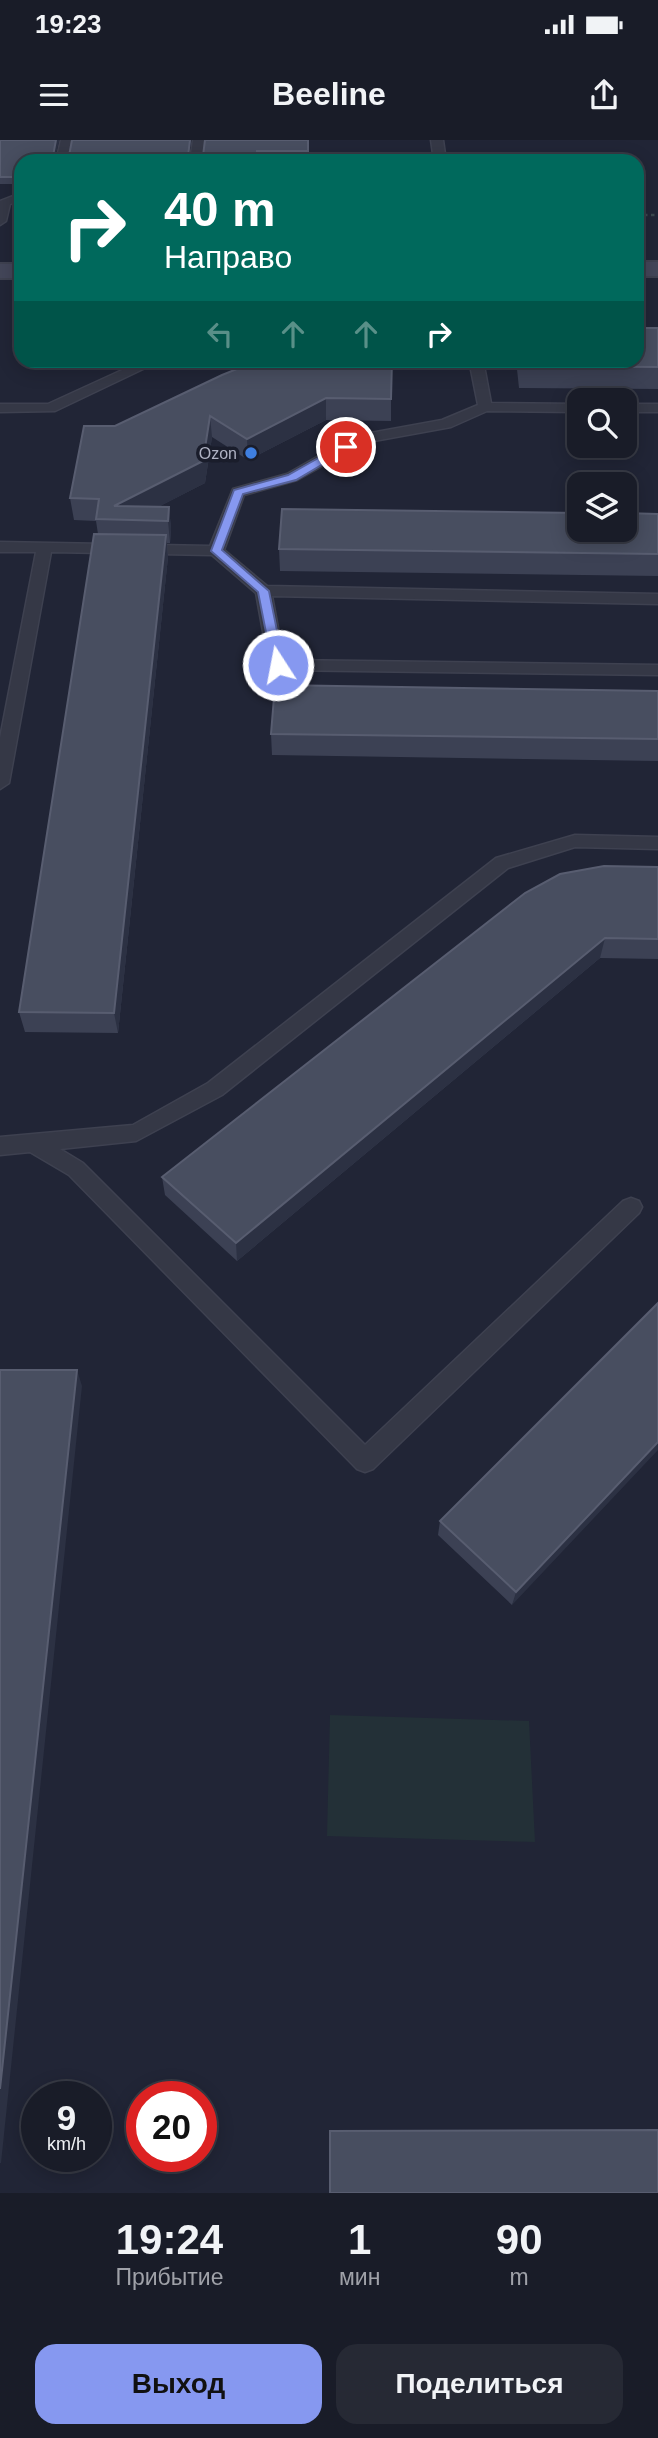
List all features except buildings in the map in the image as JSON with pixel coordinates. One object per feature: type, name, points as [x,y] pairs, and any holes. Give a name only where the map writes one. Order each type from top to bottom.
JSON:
[{"type":"lane","points":[[0,221],[5,202],[14,199]]},
{"type":"lane","points":[[0,408],[50,408],[138,368]]},
{"type":"lane","points":[[478,368],[485,407]]},
{"type":"lane","points":[[216,551],[238,492],[292,477],[359,439],[446,424],[485,407],[567,408]]},
{"type":"lane","points":[[637,408],[658,408]]},
{"type":"lane","points":[[0,547],[216,551],[263,591],[278,665],[658,670]]},
{"type":"lane","points":[[0,783],[44,548]]},
{"type":"lane","points":[[263,591],[658,599]]},
{"type":"lane","points":[[0,1146],[136,1133],[215,1089],[502,863],[575,841],[658,844]]},
{"type":"lane","points":[[33,1143],[76,1169],[365,1461],[631,1207]]},
{"type":"shaded area","points":[[330,1715],[529,1721],[535,1842],[327,1836]]},
{"type":"place","name":"Ozon","points":[[251,453]]},
{"type":"route","points":[[278,665],[263,591],[216,551],[238,492],[292,477],[346,447]]}]
